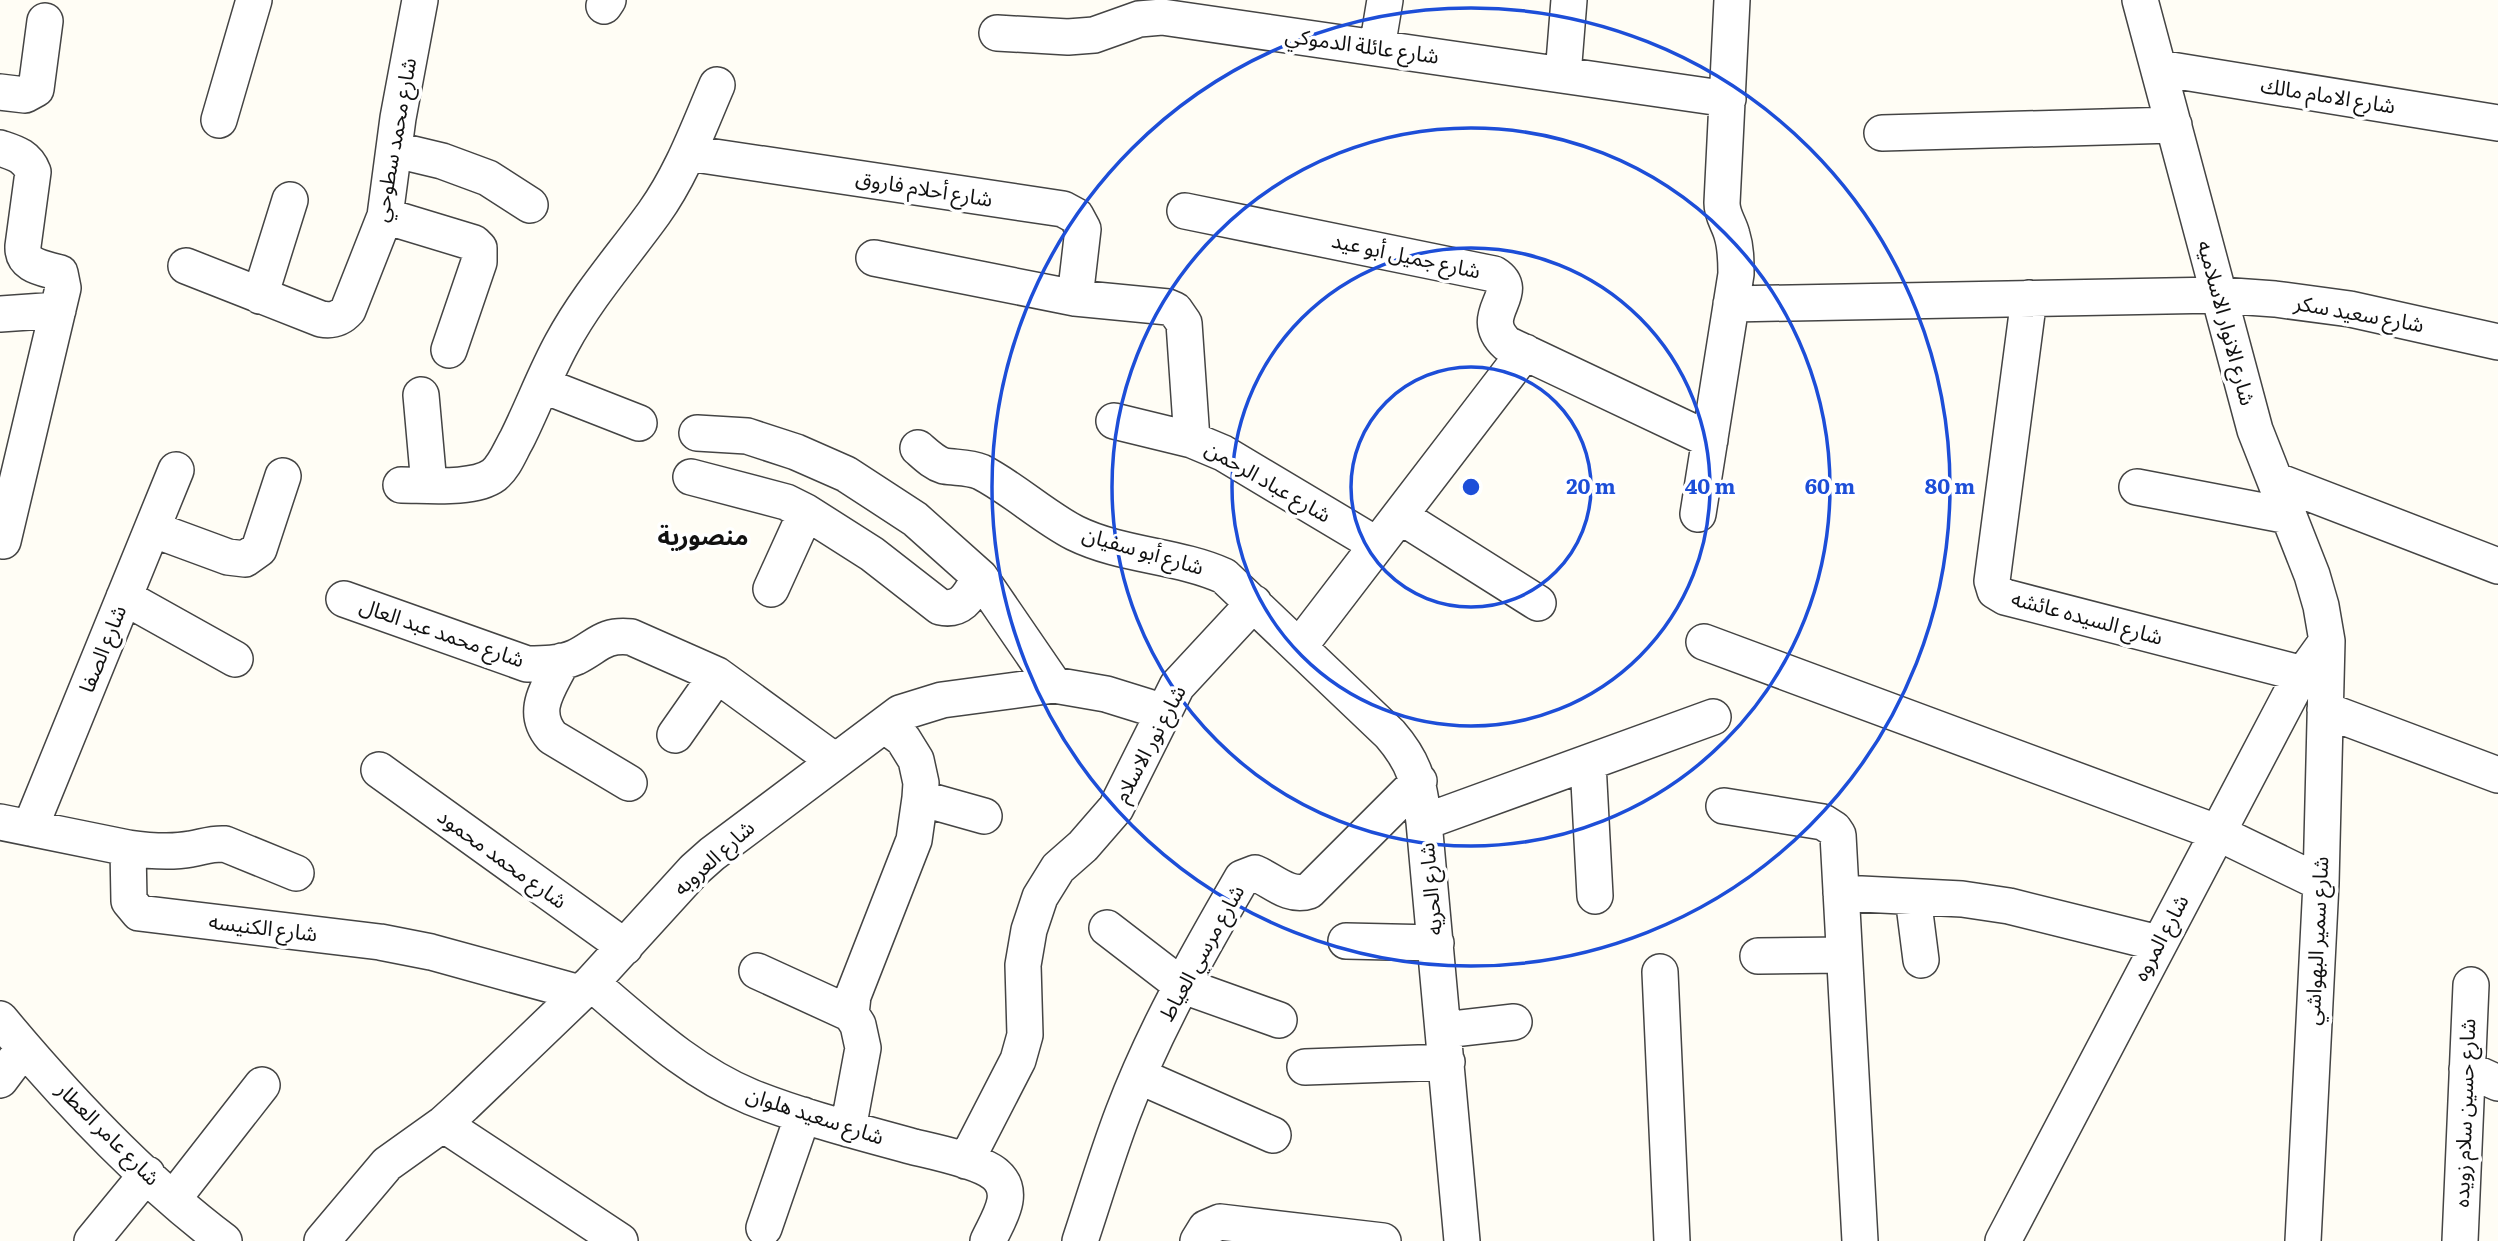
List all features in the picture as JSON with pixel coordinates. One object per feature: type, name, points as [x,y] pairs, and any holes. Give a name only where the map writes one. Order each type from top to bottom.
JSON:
[{"type":"street","points":[[219,120],[254,0]]},
{"type":"street","name":"شارع محمد سطوحي","points":[[186,266],[321,319],[336,320],[343,316],[348,310],[385,216],[396,150],[398,118],[420,0]]},
{"type":"street","points":[[1377,48],[1385,0]]},
{"type":"street","points":[[1563,75],[1569,0]]},
{"type":"street","points":[[1698,514],[1731,304],[1736,252],[1721,203],[1732,0]]},
{"type":"street","name":"شارع الانوار الاسلاميه","points":[[2140,0],[2255,430],[2312,575],[2327,641]]},
{"type":"street","name":"شارع عائلة الدموكي","points":[[997,33],[1068,37],[1094,35],[1112,15],[1139,19],[1163,17],[1728,99]]},
{"type":"street","points":[[0,92],[25,95],[36,89],[46,21]]},
{"type":"street","name":"شارع الامام مالك","points":[[2159,68],[2498,123]]},
{"type":"street","points":[[421,395],[415,485],[472,484],[486,480],[497,472],[505,461],[562,343],[599,282],[654,212],[680,171],[717,85]]},
{"type":"street","points":[[1882,133],[2174,125]]},
{"type":"street","points":[[0,148],[20,155],[31,165],[33,172],[24,256],[31,264],[60,273],[61,299],[7,543]]},
{"type":"street","points":[[396,150],[442,161],[488,178],[530,205]]},
{"type":"street","name":"شارع أحلام فاروق","points":[[688,153],[1063,209],[1076,216],[1083,229],[1075,298]]},
{"type":"street","points":[[260,296],[290,200]]},
{"type":"street","name":"شارع جميل أبو عيد","points":[[1185,211],[1494,274],[1505,288],[1493,321],[1495,330],[1507,344],[1710,440]]},
{"type":"street","points":[[385,216],[474,243],[479,248],[479,262],[449,350]]},
{"type":"street","points":[[874,258],[1075,298],[1168,307],[1180,316],[1184,323],[1192,440]]},
{"type":"street","name":"شارع سعيد سكر","points":[[1731,304],[2219,295],[2350,309],[2498,342]]},
{"type":"street","name":"شارع السيده عائشه","points":[[2029,298],[1992,581],[1995,591],[2005,597],[2303,674]]},
{"type":"street","points":[[0,314],[61,299]]},
{"type":"street","points":[[1299,647],[1525,352]]},
{"type":"street","points":[[542,386],[639,423]]},
{"type":"street","name":"شارع عباد الرحمن","points":[[1114,421],[1192,440],[1223,453],[1377,545]]},
{"type":"street","points":[[697,433],[747,436],[796,452],[846,474],[915,519],[980,577],[1054,685]]},
{"type":"street","name":"شارع أبو سفيان","points":[[918,448],[930,459],[944,466],[960,466],[980,472],[1075,533],[1100,542],[1202,566],[1224,576],[1254,603]]},
{"type":"street","name":"شارع الصفا","points":[[15,825],[124,597],[176,470]]},
{"type":"street","points":[[152,529],[228,557],[245,559],[259,549],[283,476]]},
{"type":"street","points":[[691,477],[786,502],[806,512],[872,554],[940,607],[959,607],[980,577]]},
{"type":"street","points":[[2275,480],[2498,566]]},
{"type":"street","points":[[2137,487],[2290,516]]},
{"type":"street","points":[[771,589],[806,512]]},
{"type":"street","points":[[1400,516],[1538,603]]},
{"type":"street","points":[[124,597],[235,659]]},
{"type":"street","name":"شارع محمد عبد العال","points":[[344,599],[515,660],[539,664],[575,657],[607,638],[619,636],[643,642],[718,675],[835,761]]},
{"type":"street","name":"شارع الحريه","points":[[1254,603],[1390,734],[1406,752],[1419,781],[1462,1241]]},
{"type":"street","name":"شارع نور الاسلام","points":[[966,1161],[1018,1060],[1025,1035],[1023,965],[1029,930],[1040,897],[1058,868],[1083,846],[1116,808],[1177,686],[1254,603]]},
{"type":"street","name":"شارع المروه","points":[[2003,1241],[2216,832],[2303,674],[2327,641]]},
{"type":"street","name":"شارع سمير البهواشي","points":[[2302,1241],[2321,883],[2327,641]]},
{"type":"street","points":[[1704,642],[2216,832],[2321,883]]},
{"type":"street","points":[[562,660],[542,703],[540,712],[546,729],[552,737],[629,783]]},
{"type":"street","points":[[675,735],[718,675]]},
{"type":"street","name":"شارع العروبه","points":[[322,1241],[387,1164],[443,1124],[586,988],[703,862],[900,713],[942,699],[1054,685],[1105,694],[1164,712]]},
{"type":"street","points":[[2325,710],[2498,775]]},
{"type":"street","points":[[1424,822],[1713,717]]},
{"type":"street","points":[[848,1129],[863,1048],[858,1025],[852,1014],[853,996],[914,840],[920,798],[921,783],[916,760],[903,739],[884,725]]},
{"type":"street","points":[[1587,763],[1595,896]]},
{"type":"street","name":"شارع محمد محمود","points":[[379,770],[625,947]]},
{"type":"street","name":"شارع مرسي العياط","points":[[1080,1241],[1139,1076],[1181,985],[1242,878],[1255,873],[1290,892],[1297,894],[1309,891],[1419,781]]},
{"type":"street","points":[[920,798],[984,816]]},
{"type":"street","points":[[1724,806],[1829,825],[1838,835],[1860,1241]]},
{"type":"street","points":[[15,825],[155,852],[193,849],[214,843],[225,844],[296,873]]},
{"type":"street","name":"شارع الكنيسه","points":[[128,848],[129,901],[139,913],[380,942],[586,988]]},
{"type":"street","points":[[1841,893],[1962,900],[2009,906],[2158,943]]},
{"type":"street","points":[[1913,897],[1920,960]]},
{"type":"street","points":[[1107,928],[1181,985],[1279,1020]]},
{"type":"street","points":[[1346,941],[1436,943]]},
{"type":"street","points":[[1758,956],[1844,955]]},
{"type":"street","points":[[757,971],[852,1014]]},
{"type":"street","points":[[1660,972],[1672,1241]]},
{"type":"street","name":"شارع حسين سلام زويده","points":[[2460,1241],[2483,1076],[2471,985]]},
{"type":"street","name":"شارع سعيد هلوان","points":[[586,988],[701,1071],[750,1096],[848,1129],[966,1161],[995,1173],[1004,1185],[1007,1200],[988,1241]]},
{"type":"street","name":"شارع عامر العطار","points":[[0,1019],[24,1048],[146,1174],[218,1239]]},
{"type":"street","points":[[1305,1067],[1445,1046],[1514,1022]]},
{"type":"street","points":[[0,1080],[24,1048]]},
{"type":"street","points":[[1139,1076],[1273,1135]]},
{"type":"street","points":[[173,1199],[262,1085]]},
{"type":"street","points":[[764,1228],[803,1115]]},
{"type":"street","points":[[443,1124],[620,1241]]},
{"type":"street","points":[[92,1241],[146,1174]]},
{"type":"street","points":[[1198,1241],[1206,1228],[1220,1222],[1383,1241]]},
{"type":"district","name":"منصورية","points":[[703,537]]}]
